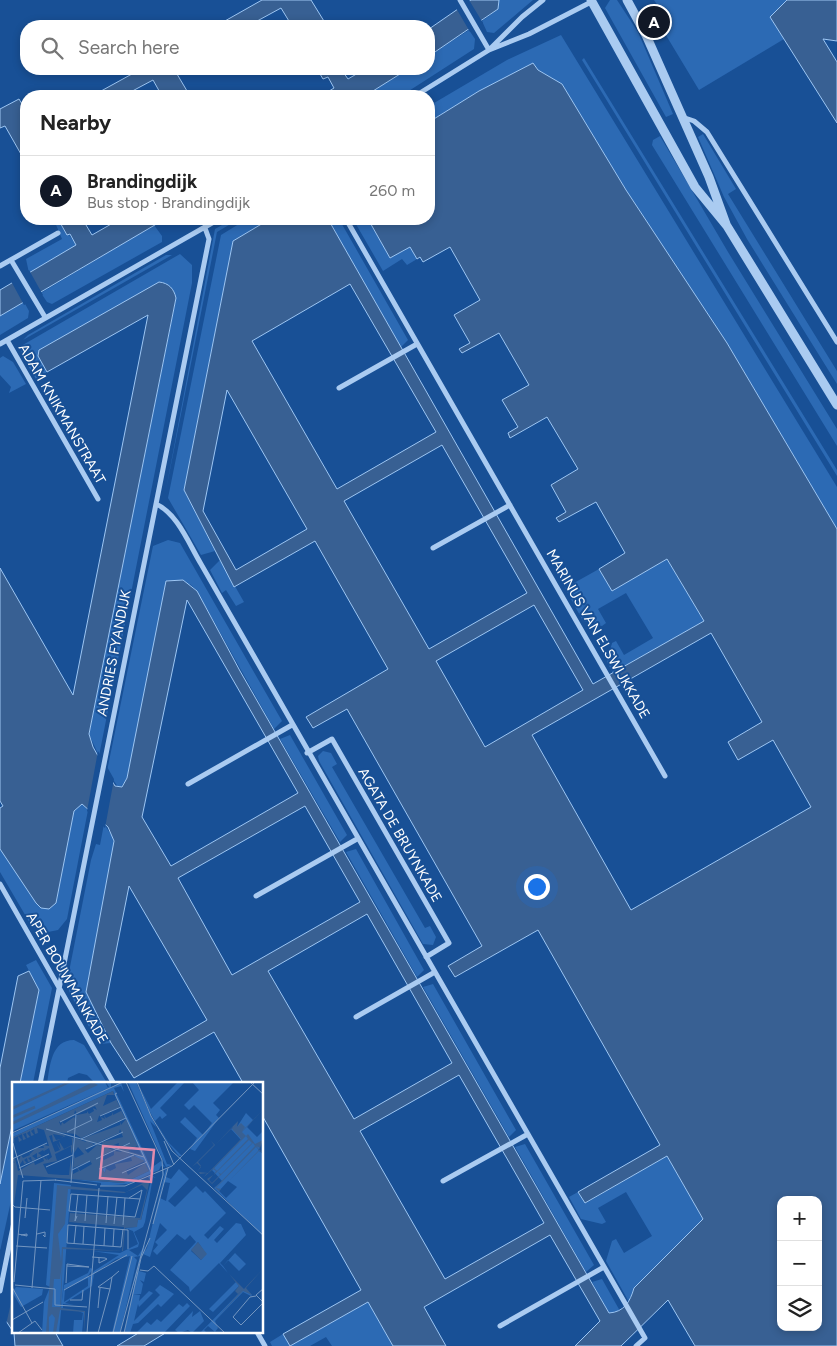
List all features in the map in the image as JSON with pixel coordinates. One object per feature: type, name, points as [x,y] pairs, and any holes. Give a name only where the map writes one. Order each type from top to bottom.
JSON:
[{"type":"street","points":[[460,0],[489,50]]},
{"type":"street","points":[[489,50],[522,17],[543,0]]},
{"type":"street","points":[[627,0],[646,35],[716,194],[727,226]]},
{"type":"street","points":[[425,90],[489,50],[529,34],[593,1],[695,187],[727,226],[837,405]]},
{"type":"street","points":[[682,117],[694,121],[707,132],[837,342]]},
{"type":"street","points":[[0,344],[210,225]]},
{"type":"street","name":"MARINUS VAN ELSWIJKKADE","points":[[349,225],[665,776]]},
{"type":"street","name":"ANDRIES FYANDIJK","points":[[40,1082],[210,239],[205,228]]},
{"type":"street","points":[[0,266],[58,233]]},
{"type":"street","points":[[10,260],[45,317]]},
{"type":"street","name":"ADAM KNIKMANSTRAAT","points":[[7,340],[98,499]]},
{"type":"street","points":[[339,388],[417,344]]},
{"type":"street","points":[[156,504],[164,507],[171,515],[645,1338],[636,1346]]},
{"type":"street","points":[[432,548],[510,505]]},
{"type":"street","points":[[188,784],[292,725]]},
{"type":"street","name":"AGATA DE BRUYNKADE","points":[[308,753],[332,739],[449,943],[426,956]]},
{"type":"street","points":[[256,896],[357,839]]},
{"type":"street","name":"APER BOUWMANKADE","points":[[0,884],[113,1082]]},
{"type":"street","points":[[356,1017],[435,972]]},
{"type":"street","points":[[443,1181],[528,1134]]},
{"type":"street","points":[[0,1291],[12,1231]]},
{"type":"street","points":[[500,1326],[604,1267]]},
{"type":"street","points":[[259,1334],[265,1346]]},
{"type":"shaded area","points":[[262,0],[311,0],[323,20],[288,20],[281,8],[259,20],[227,20]]},
{"type":"shaded area","points":[[471,0],[499,0],[498,9],[435,52],[435,25]]},
{"type":"shaded area","points":[[499,0],[533,0],[494,33],[487,32],[482,21],[498,9]]},
{"type":"shaded area","points":[[610,0],[617,0],[638,32],[673,114],[666,117],[605,8]]},
{"type":"shaded area","points":[[654,0],[787,0],[770,17],[784,39],[699,90],[655,17],[658,6]]},
{"type":"shaded area","points":[[787,0],[837,0],[837,41],[823,39],[837,62],[837,123],[770,17]]},
{"type":"shaded area","points":[[469,30],[475,39],[474,49],[435,74],[435,52]]},
{"type":"shaded area","points":[[561,35],[837,487],[837,529],[727,343],[626,190],[562,84],[538,70],[479,91],[435,118],[435,102],[507,60]]},
{"type":"shaded area","points":[[584,58],[837,470],[837,476],[582,60]]},
{"type":"shaded area","points":[[533,63],[538,70],[562,84],[626,190],[727,343],[837,529],[837,1346],[695,1346],[668,1300],[621,1346],[575,1346],[600,1321],[550,1235],[424,1307],[446,1346],[393,1346],[368,1302],[290,1346],[283,1334],[361,1290],[264,1119],[264,1082],[242,1082],[214,1032],[134,1078],[111,1043],[86,992],[114,841],[108,827],[82,804],[74,811],[56,903],[49,909],[41,908],[36,903],[0,849],[0,808],[3,806],[0,801],[0,568],[73,695],[148,315],[47,372],[38,356],[39,350],[159,282],[163,283],[170,287],[176,298],[89,734],[93,747],[115,786],[122,787],[127,778],[166,581],[183,580],[197,591],[240,671],[609,1313],[619,1311],[626,1305],[631,1298],[634,1288],[703,1219],[667,1156],[585,1203],[578,1192],[660,1145],[538,930],[455,977],[448,966],[482,946],[347,709],[313,728],[306,717],[388,669],[315,541],[234,587],[184,490],[233,241],[260,225],[331,225],[593,684],[704,621],[667,559],[612,591],[599,569],[625,553],[596,502],[559,522],[556,518],[566,512],[551,485],[578,469],[547,417],[510,438],[508,433],[518,427],[502,400],[529,385],[499,333],[462,353],[459,349],[470,343],[454,315],[480,300],[450,247],[423,262],[420,257],[417,259],[410,247],[390,258],[371,225],[435,225],[435,118],[479,91]],"holes":[[[350,284],[436,432],[337,489],[252,341]],[[227,390],[307,529],[236,570],[203,511]],[[442,445],[527,593],[429,649],[344,501]],[[187,600],[298,793],[171,866],[142,817]],[[534,605],[583,690],[485,747],[436,661]],[[711,633],[762,722],[728,742],[738,760],[773,740],[811,807],[631,910],[532,735]],[[305,806],[360,902],[232,975],[178,878]],[[129,886],[207,1020],[136,1061],[105,1007]],[[367,914],[452,1063],[354,1119],[268,971]],[[459,1075],[544,1223],[445,1279],[360,1131]]]},
{"type":"shaded area","points":[[130,75],[178,75],[186,90],[159,90],[153,80],[134,90],[103,90]]},
{"type":"shaded area","points":[[321,75],[345,75],[348,79],[355,75],[398,75],[375,90],[331,90],[334,88],[328,77],[323,79]]},
{"type":"shaded area","points":[[398,75],[434,75],[410,90],[375,90]]},
{"type":"shaded area","points":[[19,99],[20,101],[20,152],[5,126],[0,128],[0,109]]},
{"type":"shaded area","points":[[703,134],[736,189],[728,194],[837,371],[837,384],[747,239],[724,197],[698,137]]},
{"type":"shaded area","points":[[660,136],[728,252],[837,429],[837,446],[652,145],[653,140]]},
{"type":"shaded area","points":[[56,225],[61,225],[77,245],[29,273],[26,259],[62,239]]},
{"type":"shaded area","points":[[61,225],[86,225],[92,235],[110,225],[155,225],[0,316],[0,290],[76,245],[70,234],[67,235]]},
{"type":"shaded area","points":[[154,225],[162,236],[162,242],[52,304],[47,302],[41,293]]},
{"type":"shaded area","points":[[222,225],[229,225],[217,232],[165,495],[215,229]]},
{"type":"shaded area","points":[[237,225],[260,225],[233,241],[184,490],[215,551],[201,555],[168,498],[221,235]]},
{"type":"shaded area","points":[[331,225],[342,225],[408,340],[401,347]]},
{"type":"shaded area","points":[[356,225],[371,225],[390,258],[410,247],[417,259],[407,265],[402,259],[383,271]]},
{"type":"shaded area","points":[[180,254],[192,265],[192,283],[99,756],[89,734],[176,299],[38,356],[47,372],[36,379],[21,354],[21,346]]},
{"type":"shaded area","points":[[166,255],[172,255],[23,340],[28,335]]},
{"type":"shaded area","points":[[24,302],[29,311],[28,318],[0,335],[0,316]]},
{"type":"shaded area","points":[[3,356],[13,362],[26,384],[9,393],[11,387],[0,375],[0,358]]},
{"type":"shaded area","points":[[168,540],[180,543],[282,721],[274,729],[197,591],[190,584],[127,778],[121,787],[118,787],[107,771],[153,546]]},
{"type":"shaded area","points":[[667,559],[704,621],[613,673],[607,662],[612,643],[616,641],[624,655],[653,638],[626,593],[598,609],[606,623],[602,626],[583,621],[565,588],[599,569],[612,590]]},
{"type":"shaded area","points":[[220,560],[244,602],[236,606],[226,590],[222,593],[210,570]]},
{"type":"shaded area","points":[[290,735],[347,835],[340,842],[280,739]]},
{"type":"shaded area","points":[[323,751],[331,753],[337,764],[332,767],[425,928],[430,926],[436,937],[433,945],[423,944],[319,761],[318,756]]},
{"type":"shaded area","points":[[82,804],[88,810],[67,919],[58,930],[43,933],[31,925],[0,872],[0,849],[36,903],[56,903],[74,811]]},
{"type":"shaded area","points":[[104,824],[112,836],[114,846],[86,991],[111,1043],[99,1044],[70,994],[67,982],[91,860],[96,844],[100,845]]},
{"type":"shaded area","points":[[356,849],[424,970],[417,977],[346,852]]},
{"type":"shaded area","points":[[36,960],[52,988],[33,1082],[20,1082],[39,990],[26,965]]},
{"type":"shaded area","points":[[29,971],[39,990],[20,1082],[12,1082],[12,1126],[0,1184],[0,1068],[18,976]]},
{"type":"shaded area","points":[[433,984],[516,1130],[509,1137],[423,987]]},
{"type":"shaded area","points":[[74,1040],[84,1045],[106,1082],[94,1082],[87,1075],[79,1073],[68,1078],[67,1082],[47,1082],[53,1055],[60,1044]]},
{"type":"shaded area","points":[[12,1126],[12,1196],[0,1251],[0,1184]]},
{"type":"shaded area","points":[[525,1144],[594,1265],[586,1272],[515,1147]]},
{"type":"shaded area","points":[[667,1156],[703,1219],[634,1288],[629,1302],[606,1261],[612,1241],[616,1239],[624,1253],[652,1236],[626,1192],[598,1208],[606,1222],[602,1224],[581,1219],[569,1197],[578,1192],[586,1203]]},
{"type":"shaded area","points":[[0,1252],[12,1273],[12,1330],[0,1312]]},
{"type":"shaded area","points":[[602,1279],[620,1311],[609,1313],[592,1282]]},
{"type":"shaded area","points":[[368,1302],[393,1346],[332,1346],[326,1337],[310,1346],[290,1346]]},
{"type":"shaded area","points":[[14,1334],[56,1334],[63,1346],[15,1346]]},
{"type":"shaded area","points":[[137,1334],[164,1334],[144,1346],[117,1346]]},
{"type":"shaded area","points":[[283,1334],[290,1346],[272,1346],[270,1342]]},
{"type":"pier","points":[[469,0],[483,23],[470,32],[456,8]]},
{"type":"pier","points":[[29,270],[43,295],[24,305],[11,281]]},
{"type":"pier","points":[[98,751],[114,779],[105,828],[87,811]]},
{"type":"pier","points":[[0,1249],[12,1269],[12,1298],[6,1325],[0,1316]]},
{"type":"place","name":"Brandingdijk","points":[[654,22]]}]
